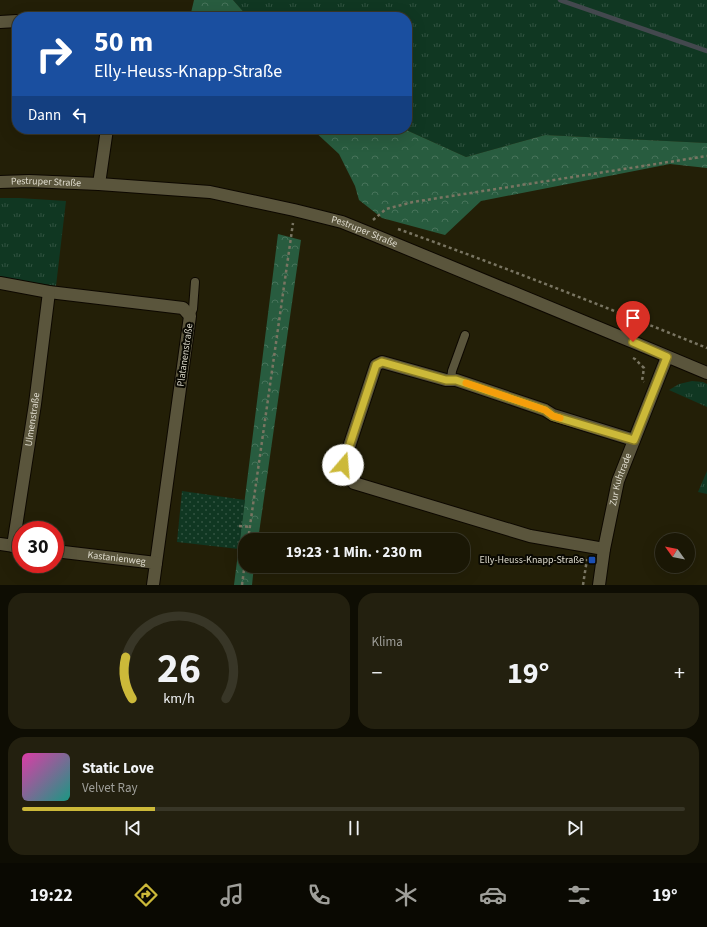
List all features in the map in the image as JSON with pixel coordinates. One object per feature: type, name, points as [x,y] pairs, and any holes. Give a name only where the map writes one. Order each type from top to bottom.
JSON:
[{"type":"street","points":[[0,22],[12,21]]},
{"type":"street","points":[[99,184],[106,134]]},
{"type":"street","name":"Pestruper Straße","points":[[0,182],[29,181],[99,184],[210,192],[342,222],[707,373]]},
{"type":"street","name":"Platanenstraße","points":[[0,283],[49,292],[183,308],[190,316],[156,563]]},
{"type":"street","name":"Ulmenstraße","points":[[20,521],[49,292]]},
{"type":"street","name":"Zur Kuhtrade","points":[[599,585],[604,549],[618,481],[667,357]]},
{"type":"street","points":[[604,549],[530,536],[354,482],[343,465],[376,365],[382,362],[446,380],[456,380],[545,410],[553,416],[634,440]]},
{"type":"street","points":[[0,544],[12,546]]},
{"type":"street","name":"Kastanienweg","points":[[64,552],[156,563],[153,585]]},
{"type":"lane","points":[[190,316],[193,309],[196,282]]},
{"type":"lane","points":[[451,380],[452,371],[465,335]]},
{"type":"path","points":[[373,220],[386,209],[413,202],[707,156]]},
{"type":"path","points":[[249,533],[294,210]]},
{"type":"path","points":[[366,219],[380,223]]},
{"type":"path","points":[[394,228],[480,258],[707,348]]},
{"type":"path","points":[[633,342],[627,356],[635,359],[644,368],[642,381],[655,385]]},
{"type":"path","points":[[239,526],[250,527]]},
{"type":"path","points":[[242,585],[244,573]]},
{"type":"green space","points":[[194,0],[233,0],[244,12],[191,12]]},
{"type":"green space","points":[[233,0],[707,0],[707,143],[545,135],[466,157],[412,133],[412,12],[244,12]]},
{"type":"green space","points":[[412,133],[466,157],[545,135],[707,143],[707,168],[670,164],[481,201],[445,235],[382,218],[359,200],[355,186],[339,154],[317,134],[412,134]]},
{"type":"green space","points":[[0,198],[66,201],[56,286],[0,277]]},
{"type":"green space","points":[[278,234],[301,240],[259,533],[241,533]]},
{"type":"green space","points":[[692,381],[707,384],[707,407],[669,390],[679,384]]},
{"type":"green space","points":[[707,471],[707,494],[698,492]]},
{"type":"green space","points":[[182,491],[245,500],[241,533],[238,533],[238,549],[177,542]]},
{"type":"green space","points":[[238,553],[238,573],[253,573],[252,585],[234,585]]},
{"type":"waterway","points":[[560,0],[707,51]]},
{"type":"slow traffic","points":[[466,383],[545,410],[553,416],[560,418]]},
{"type":"place","name":"Elly-Heuss-Knapp-Straße","points":[[592,560]]},
{"type":"route","points":[[343,465],[376,365],[382,362],[446,380],[456,380],[545,410],[553,416],[634,440],[667,357],[633,342]]}]
